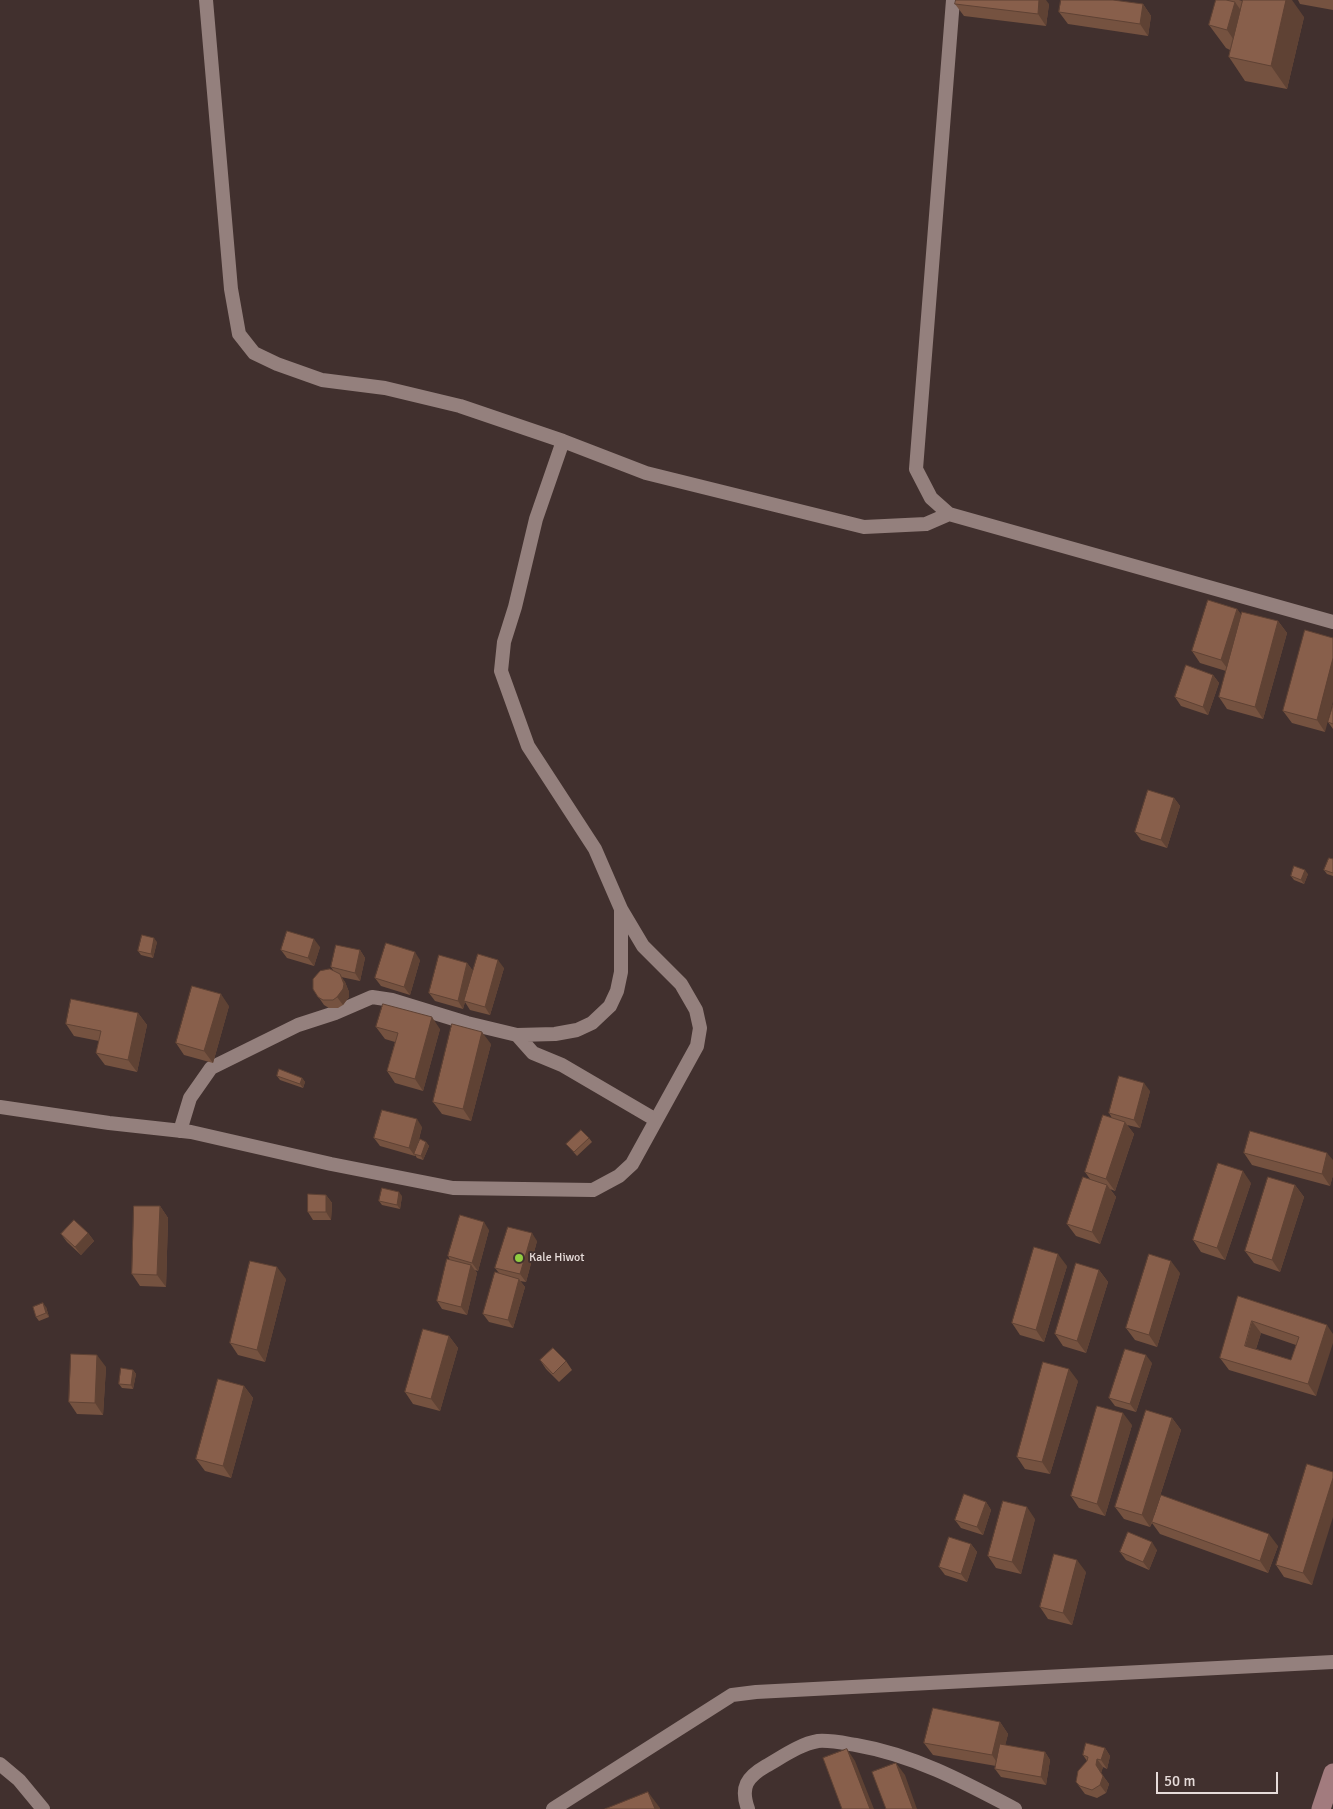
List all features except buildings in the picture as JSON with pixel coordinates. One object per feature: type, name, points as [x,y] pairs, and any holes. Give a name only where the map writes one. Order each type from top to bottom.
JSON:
[{"type":"main road","points":[[1321,1809],[1333,1773]]},
{"type":"street","points":[[206,0],[231,289],[239,334],[254,353],[277,364],[322,380],[385,388],[460,406],[564,441],[646,473],[864,527],[926,524],[949,514]]},
{"type":"street","points":[[953,0],[916,469],[931,498],[949,514],[1333,622]]},
{"type":"street","points":[[0,1107],[109,1123],[191,1132],[331,1164],[453,1188],[593,1190],[619,1176],[632,1164],[697,1046],[700,1028],[696,1010],[681,984],[643,946],[621,909],[595,849],[528,746],[501,671],[504,642],[515,607],[536,519],[564,441]]},
{"type":"street","points":[[180,1131],[190,1098],[211,1068],[298,1025],[335,1013],[372,997],[392,1000],[467,1023],[517,1035],[555,1034],[577,1030],[592,1023],[610,1006],[617,991],[621,972],[621,909]]},
{"type":"street","points":[[517,1035],[533,1053],[562,1066],[656,1120]]},
{"type":"street","points":[[553,1809],[732,1695],[756,1692],[1333,1662]]},
{"type":"street","points":[[748,1809],[744,1799],[745,1786],[754,1773],[793,1751],[818,1742],[840,1742],[883,1750],[914,1760],[953,1776],[1015,1809]]},
{"type":"street","points":[[0,1764],[19,1780],[43,1809]]},
{"type":"place","name":"Kale Hiwot","points":[[519,1258]]}]
